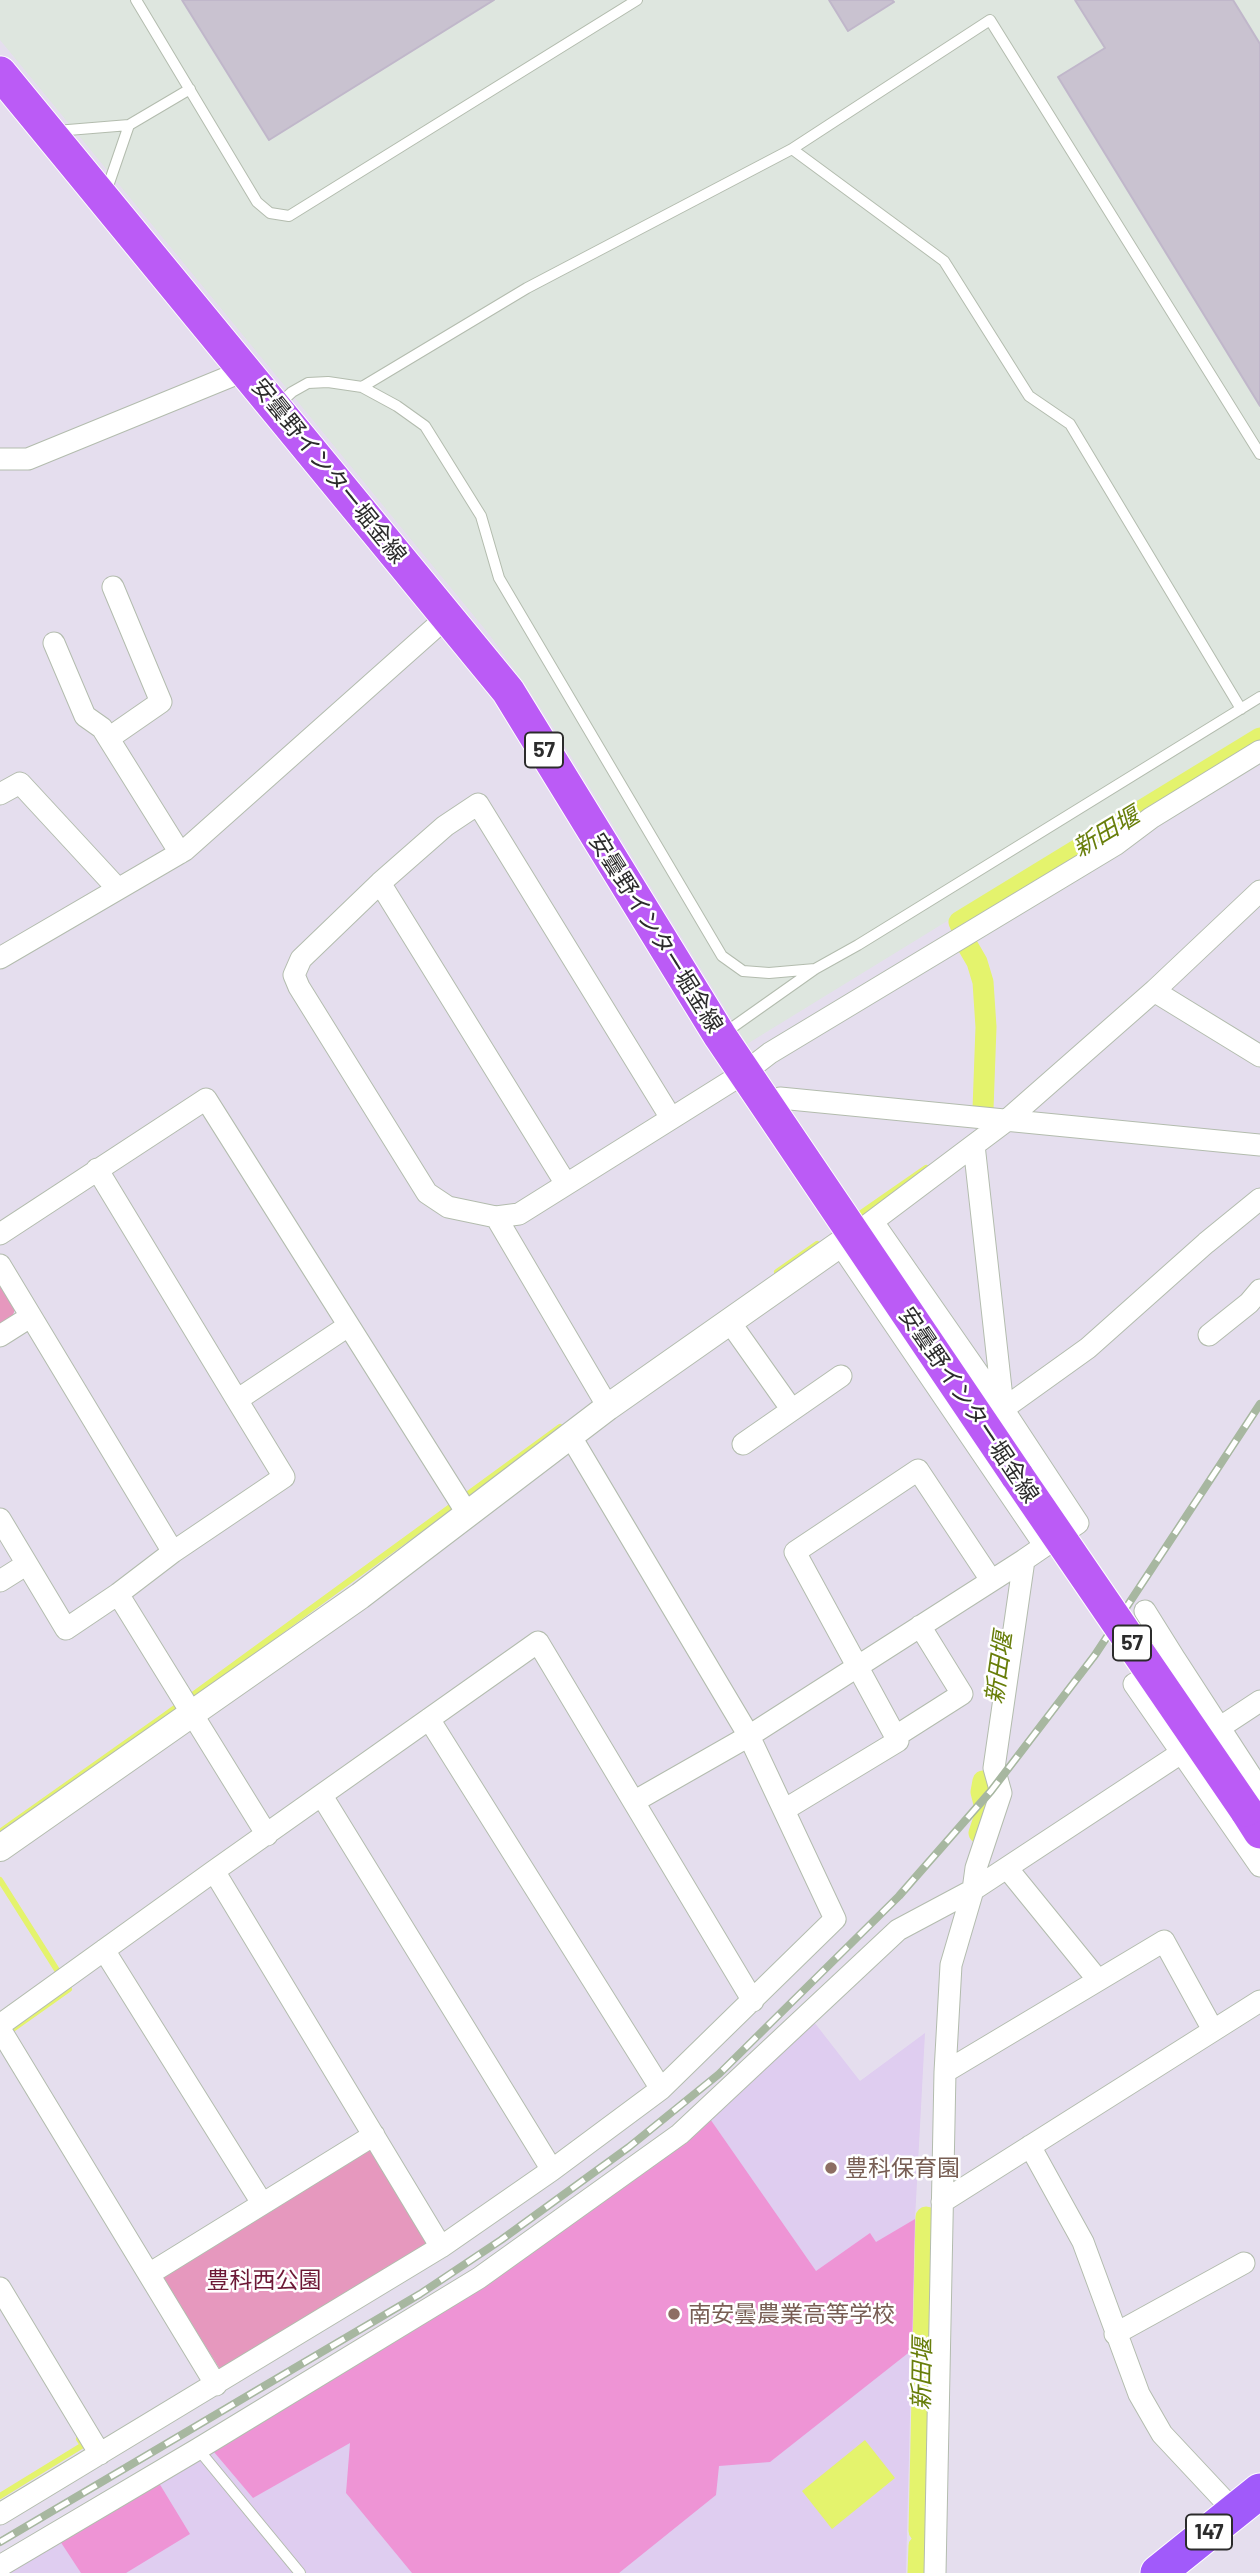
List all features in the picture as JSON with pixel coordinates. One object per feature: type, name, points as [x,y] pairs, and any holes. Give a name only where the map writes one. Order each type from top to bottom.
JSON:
[{"type":"highway","name":"147","points":[[1157,2573],[1247,2502]]},
{"type":"main road","name":"安曇野インター堀金線","points":[[0,74],[508,691],[720,1037],[765,1105],[855,1233],[1018,1477],[1255,1810]]},
{"type":"street","points":[[0,459],[28,459],[246,370]]},
{"type":"street","points":[[109,738],[161,702],[113,587]]},
{"type":"street","points":[[0,958],[180,853],[448,616]]},
{"type":"street","points":[[54,643],[85,716],[102,728],[109,738],[180,853]]},
{"type":"street","points":[[671,1118],[478,804],[445,826],[380,883],[301,959],[294,975],[427,1194],[448,1207],[496,1217],[519,1214],[744,1073],[771,1053],[1115,845],[1151,818],[1260,751]]},
{"type":"street","points":[[0,794],[20,783],[118,889]]},
{"type":"street","points":[[380,883],[566,1184]]},
{"type":"street","points":[[0,1848],[360,1596],[608,1407],[855,1233],[1006,1121],[1154,991],[1260,891]]},
{"type":"street","points":[[1154,991],[1260,1056]]},
{"type":"street","points":[[765,1105],[780,1098],[1260,1145]]},
{"type":"street","points":[[0,1234],[206,1099],[467,1513]]},
{"type":"street","points":[[974,1145],[1003,1409]]},
{"type":"street","points":[[0,1519],[66,1629],[284,1477],[97,1169]]},
{"type":"street","points":[[1003,1409],[1088,1348],[1206,1243],[1260,1199]]},
{"type":"street","points":[[496,1217],[608,1407]]},
{"type":"street","points":[[635,1801],[749,1736],[1078,1523],[1003,1409],[855,1233]]},
{"type":"street","points":[[855,1233],[1045,1546]]},
{"type":"street","points":[[0,1265],[173,1552]]},
{"type":"street","points":[[1209,1335],[1249,1303],[1260,1290]]},
{"type":"street","points":[[0,1336],[30,1317]]},
{"type":"street","points":[[729,1321],[792,1410]]},
{"type":"street","points":[[237,1400],[348,1326]]},
{"type":"street","points":[[743,1444],[841,1376]]},
{"type":"street","points":[[0,2514],[441,2247],[552,2170],[661,2089],[835,1919],[749,1736],[571,1437]]},
{"type":"street","points":[[784,1810],[898,1741],[859,1665],[795,1552],[918,1470],[991,1580]]},
{"type":"street","points":[[935,2573],[945,2072],[951,1965],[973,1890],[976,1868],[1001,1793],[994,1768],[1024,1560]]},
{"type":"street","points":[[0,1581],[27,1564]]},
{"type":"street","points":[[118,1594],[267,1835]]},
{"type":"street","points":[[1145,1611],[1219,1729],[1255,1810]]},
{"type":"street","points":[[896,1737],[962,1694],[920,1626]]},
{"type":"street","points":[[216,2385],[0,2027],[214,1871],[538,1642],[753,2001]]},
{"type":"street","points":[[1175,1659],[1134,1684],[1260,1866]]},
{"type":"street","points":[[0,2566],[479,2278],[680,2134],[898,1930],[973,1890],[1260,1701]]},
{"type":"street","points":[[429,1719],[661,2089]]},
{"type":"street","points":[[322,1796],[552,2170]]},
{"type":"street","points":[[1007,1868],[1098,1980]]},
{"type":"street","points":[[214,1871],[441,2247]]},
{"type":"street","points":[[945,2072],[1164,1941],[1213,2030]]},
{"type":"street","points":[[104,1950],[262,2203]]},
{"type":"street","points":[[942,2202],[1260,2001]]},
{"type":"street","points":[[149,2274],[374,2135]]},
{"type":"street","points":[[1030,2146],[1083,2242],[1139,2394],[1162,2434],[1247,2502]]},
{"type":"street","points":[[1115,2334],[1244,2263]]},
{"type":"street","points":[[0,2288],[100,2454]]},
{"type":"lane","points":[[136,0],[257,202],[270,213],[289,216],[637,0]]},
{"type":"lane","points":[[362,387],[527,288],[792,149],[990,20],[1260,454]]},
{"type":"lane","points":[[49,131],[129,125],[190,89]]},
{"type":"lane","points":[[104,198],[129,125]]},
{"type":"lane","points":[[792,149],[944,261],[1029,396],[1070,424],[1241,709]]},
{"type":"lane","points":[[276,407],[292,392],[308,383],[328,382],[362,387],[397,406],[425,426],[481,516],[499,578],[722,956],[743,971],[769,973],[815,969]]},
{"type":"lane","points":[[720,1037],[815,969],[1260,697]]},
{"type":"lane","points":[[198,2449],[300,2573]]},
{"type":"shaded area","points":[[0,0],[1260,0],[1260,729],[747,1044],[523,681],[488,633],[0,40]]},
{"type":"shaded area","name":"南安曇農業高等学校","points":[[814,2022],[860,2081],[925,2033],[915,2219],[906,2573],[10,2573],[54,2544],[318,2389],[490,2279]]},
{"type":"shaded area","name":"南安曇農業高等学校","points":[[708,2116],[816,2271],[870,2233],[876,2242],[915,2219],[912,2350],[770,2462],[719,2466],[716,2495],[619,2573],[412,2573],[346,2493],[350,2443],[253,2498],[214,2452],[490,2279]]},
{"type":"shaded area","points":[[865,2440],[895,2478],[832,2529],[802,2491]]},
{"type":"shaded area","points":[[159,2483],[190,2534],[126,2573],[81,2573],[60,2541]]},
{"type":"green space","points":[[0,1284],[15,1309],[11,1321],[0,1328]]},
{"type":"green space","name":"豊科西公園","points":[[372,2149],[429,2242],[221,2371],[163,2278]]},
{"type":"building","points":[[182,0],[494,0],[269,140]]},
{"type":"building","points":[[829,0],[892,0],[894,2],[848,31]]},
{"type":"building","points":[[1075,0],[1233,0],[1260,44],[1260,406],[1058,77],[1105,48]]},
{"type":"waterway","name":"新田堰","points":[[962,929],[959,922],[1260,738]]},
{"type":"waterway","name":"新田堰","points":[[966,943],[977,962],[983,982],[986,1027],[983,1109]]},
{"type":"waterway","points":[[854,1218],[926,1168]]},
{"type":"waterway","points":[[777,1272],[817,1244]]},
{"type":"waterway","points":[[0,1832],[164,1716],[560,1427]]},
{"type":"waterway","name":"新田堰","points":[[979,1833],[986,1812],[981,1792],[983,1781]]},
{"type":"waterway","points":[[0,1880],[69,1989],[7,2033]]},
{"type":"waterway","name":"新田堰","points":[[919,2531],[926,2217]]},
{"type":"waterway","points":[[0,2496],[83,2445],[79,2439]]},
{"type":"waterway","name":"新田堰","points":[[918,2573],[919,2546]]},
{"type":"railway","points":[[0,2542],[420,2294],[501,2240],[629,2147],[719,2074],[899,1896],[991,1791],[1095,1655],[1260,1404]]},
{"type":"place","name":"豊科保育園","points":[[831,2168]]},
{"type":"place","name":"南安曇農業高等学校","points":[[674,2314]]}]
